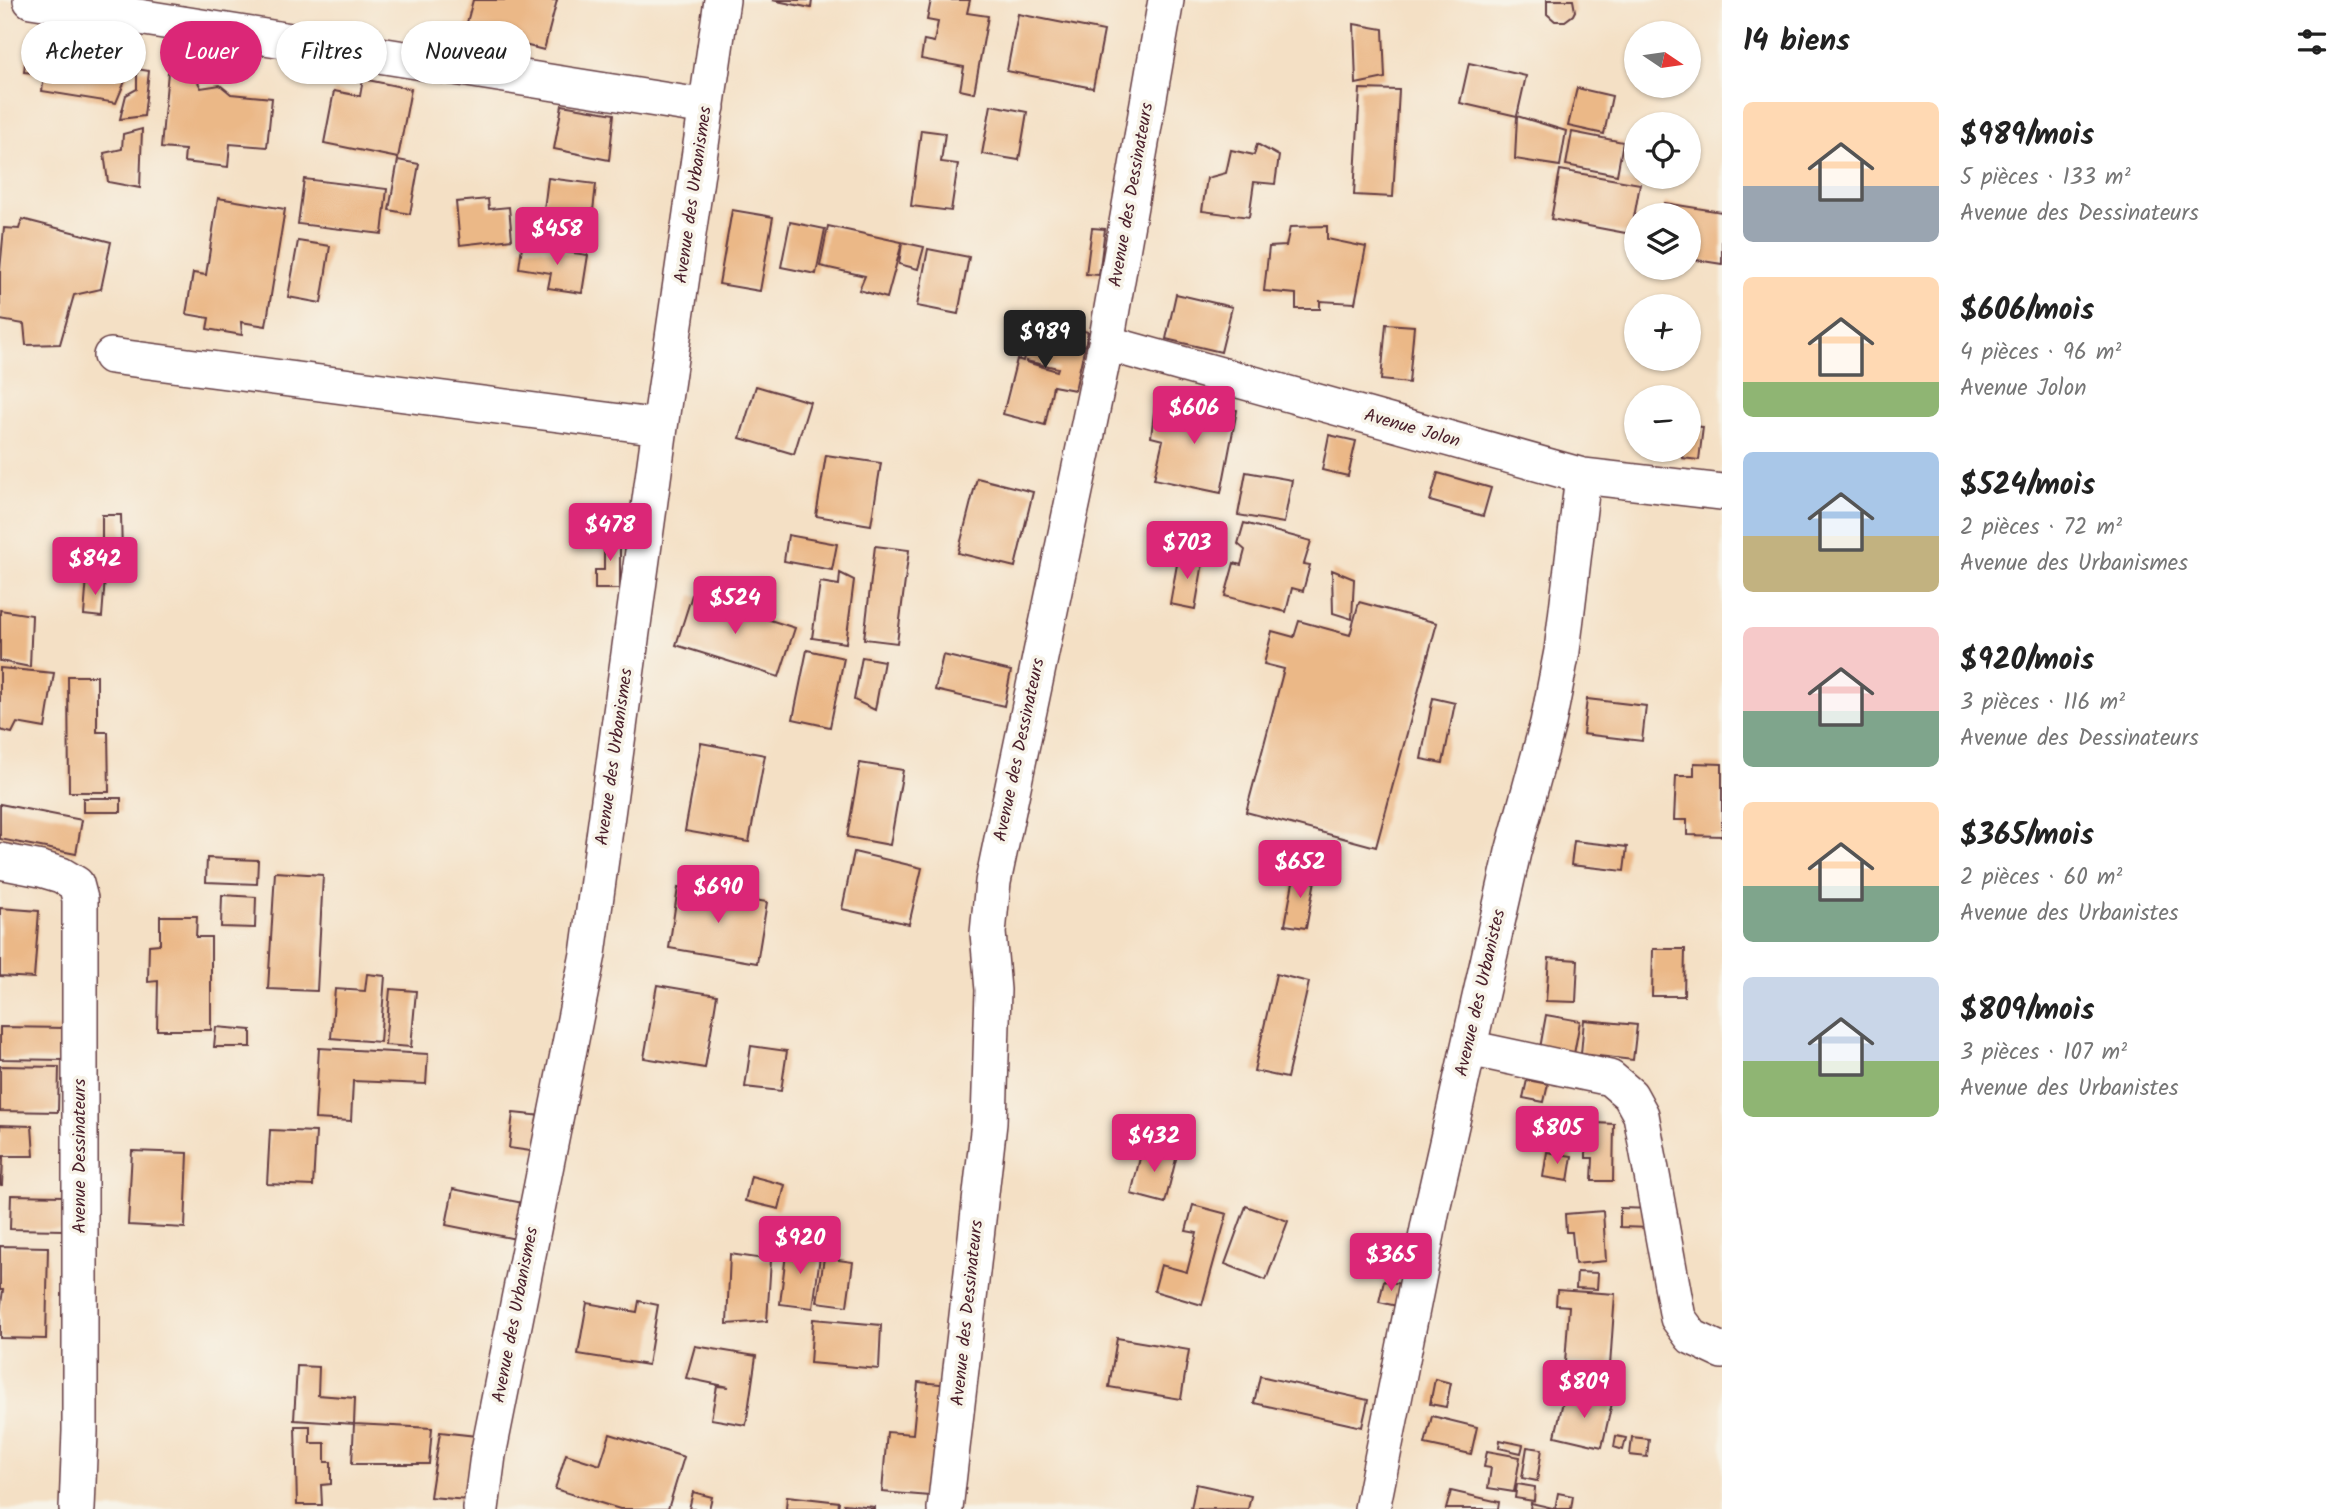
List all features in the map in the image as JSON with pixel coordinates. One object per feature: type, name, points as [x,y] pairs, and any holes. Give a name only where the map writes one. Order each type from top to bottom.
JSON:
[{"type":"street","points":[[31,0],[707,107]]},
{"type":"street","name":"Avenue des Urbanismes","points":[[481,1509],[488,1455],[588,954],[722,0]]},
{"type":"street","name":"Avenue des Dessinateurs","points":[[945,1509],[989,1123],[993,990],[988,933],[993,882],[1106,343],[1166,0]]},
{"type":"street","name":"Avenue Jolon","points":[[1106,343],[1583,476],[1722,492]]},
{"type":"street","points":[[111,355],[660,428]]},
{"type":"street","name":"Avenue des Urbanistes","points":[[1372,1509],[1432,1209],[1513,852],[1550,711],[1562,651],[1583,476]]},
{"type":"street","name":"Avenue Dessinateurs","points":[[0,861],[61,875],[76,884],[80,899],[80,1432],[77,1509]]},
{"type":"street","points":[[1469,1048],[1611,1078],[1630,1095],[1641,1115],[1678,1318],[1692,1337],[1722,1351]]},
{"type":"building","points":[[473,0],[557,0],[544,50],[531,47],[531,21],[467,21]]},
{"type":"building","points":[[772,0],[812,0],[811,8]]},
{"type":"building","points":[[931,0],[970,0],[967,13],[988,16],[974,93],[960,90],[964,67],[921,59],[924,40],[934,42],[938,22],[927,20]]},
{"type":"building","points":[[1547,0],[1573,0],[1575,11],[1565,21],[1555,21],[1547,14]]},
{"type":"building","points":[[1018,14],[1104,31],[1093,88],[1007,71]]},
{"type":"building","points":[[1354,24],[1383,29],[1385,78],[1356,84]]},
{"type":"building","points":[[1469,63],[1526,76],[1517,116],[1460,103]]},
{"type":"building","points":[[146,70],[149,71],[144,116],[120,119],[126,95],[137,89],[137,84],[146,84]]},
{"type":"building","points":[[43,84],[124,84],[116,103],[42,91]]},
{"type":"building","points":[[167,84],[199,84],[201,88],[220,85],[231,94],[272,98],[267,147],[230,144],[228,167],[184,162],[185,150],[161,148]]},
{"type":"building","points":[[362,84],[387,84],[411,89],[398,158],[324,143],[334,91],[360,96]]},
{"type":"building","points":[[1577,88],[1612,96],[1604,134],[1568,126]]},
{"type":"building","points":[[1360,89],[1399,90],[1393,197],[1354,195]]},
{"type":"building","points":[[562,105],[614,114],[609,160],[554,149]]},
{"type":"building","points":[[991,105],[1027,112],[1019,160],[982,154]]},
{"type":"building","points":[[1517,116],[1566,131],[1560,166],[1515,159]]},
{"type":"building","points":[[142,129],[140,188],[108,182],[104,153],[122,149],[123,134]]},
{"type":"building","points":[[921,130],[945,133],[941,162],[958,164],[951,211],[911,206]]},
{"type":"building","points":[[1572,132],[1623,142],[1617,175],[1566,165]]},
{"type":"building","points":[[1257,144],[1279,156],[1275,184],[1254,182],[1249,217],[1202,211],[1207,178],[1226,173],[1231,150],[1254,155]]},
{"type":"building","points":[[398,160],[419,164],[410,214],[389,210]]},
{"type":"building","points":[[1560,170],[1624,181],[1624,189],[1639,189],[1637,203],[1624,203],[1624,233],[1551,219]]},
{"type":"building","points":[[548,178],[596,184],[589,247],[540,241]]},
{"type":"building","points":[[304,179],[387,189],[382,234],[298,224]]},
{"type":"building","points":[[218,198],[285,209],[266,326],[241,322],[242,335],[207,329],[209,318],[186,314],[193,273],[206,275]]},
{"type":"building","points":[[488,199],[489,209],[509,207],[512,239],[460,245],[456,202]]},
{"type":"building","points":[[1701,209],[1722,212],[1722,264],[1701,261]]},
{"type":"building","points":[[732,210],[773,217],[760,291],[719,284]]},
{"type":"building","points":[[22,219],[111,242],[101,289],[74,295],[60,344],[26,345],[24,324],[0,320],[0,270],[4,228],[19,229]]},
{"type":"building","points":[[790,222],[825,229],[816,274],[781,267]]},
{"type":"building","points":[[828,226],[924,247],[918,269],[899,264],[902,243],[887,298],[859,290],[865,276],[820,266]]},
{"type":"building","points":[[1327,226],[1327,239],[1366,247],[1355,303],[1320,301],[1320,309],[1296,309],[1296,294],[1264,291],[1269,247],[1286,246],[1290,227]]},
{"type":"building","points":[[1092,228],[1105,229],[1099,275],[1086,274]]},
{"type":"building","points":[[298,241],[330,246],[321,303],[288,297]]},
{"type":"building","points":[[522,246],[588,255],[582,293],[548,288],[551,273],[519,268]]},
{"type":"building","points":[[928,249],[969,257],[958,314],[917,306]]},
{"type":"building","points":[[1176,294],[1232,307],[1221,352],[1166,339]]},
{"type":"building","points":[[1033,319],[1088,332],[1075,390],[1053,386],[1045,425],[1003,414],[1017,359],[1023,361]],"holes":[[[1026,361],[1058,368],[1057,371]]]},
{"type":"building","points":[[1386,324],[1414,326],[1409,383],[1381,380]]},
{"type":"building","points":[[756,386],[810,402],[794,454],[740,438]]},
{"type":"building","points":[[1155,404],[1200,417],[1202,406],[1237,410],[1221,493],[1154,479],[1163,440],[1151,437]]},
{"type":"building","points":[[1329,435],[1356,441],[1348,476],[1322,470]]},
{"type":"building","points":[[826,455],[881,463],[871,525],[816,516]]},
{"type":"building","points":[[1246,472],[1292,480],[1284,523],[1238,515]]},
{"type":"building","points":[[1438,473],[1491,488],[1483,516],[1430,501]]},
{"type":"building","points":[[977,478],[1033,492],[1015,567],[958,553]]},
{"type":"building","points":[[102,515],[121,515],[122,552],[102,552]]},
{"type":"building","points":[[1244,523],[1311,541],[1304,564],[1310,565],[1303,591],[1292,588],[1286,612],[1225,596],[1234,563],[1241,565],[1245,550],[1238,544]]},
{"type":"building","points":[[604,529],[620,535],[620,589],[595,589],[595,570],[604,570]]},
{"type":"building","points":[[788,535],[837,544],[832,570],[784,561]]},
{"type":"building","points":[[875,546],[909,550],[897,643],[864,639]]},
{"type":"building","points":[[1179,553],[1204,557],[1195,609],[1170,604]]},
{"type":"building","points":[[1332,570],[1354,579],[1352,619],[1333,613]]},
{"type":"building","points":[[840,573],[854,580],[846,643],[812,638],[820,582],[839,585]]},
{"type":"building","points":[[87,577],[105,578],[102,617],[84,615]]},
{"type":"building","points":[[692,595],[795,628],[779,677],[676,645]]},
{"type":"building","points":[[1359,602],[1437,623],[1376,847],[1246,812],[1284,669],[1264,664],[1272,631],[1294,637],[1299,621],[1350,635]]},
{"type":"building","points":[[0,610],[32,615],[30,667],[0,661]]},
{"type":"building","points":[[807,650],[844,658],[830,727],[793,719]]},
{"type":"building","points":[[943,655],[1011,671],[1004,706],[935,690]]},
{"type":"building","points":[[862,657],[884,661],[875,710],[854,700]]},
{"type":"building","points":[[0,668],[54,673],[45,728],[17,723],[12,733],[0,730]]},
{"type":"building","points":[[68,676],[97,676],[97,732],[108,732],[109,792],[69,792]]},
{"type":"building","points":[[1433,698],[1455,703],[1443,763],[1421,759]]},
{"type":"building","points":[[1587,699],[1646,706],[1642,741],[1583,734]]},
{"type":"building","points":[[701,743],[765,755],[749,842],[685,831]]},
{"type":"building","points":[[860,763],[903,770],[890,845],[847,837]]},
{"type":"building","points":[[1694,763],[1722,764],[1722,836],[1687,835],[1687,820],[1674,820],[1676,776],[1694,776]]},
{"type":"building","points":[[83,798],[121,798],[121,812],[83,812]]},
{"type":"building","points":[[0,804],[82,820],[76,854],[0,839]]},
{"type":"building","points":[[1574,841],[1627,847],[1624,871],[1571,865]]},
{"type":"building","points":[[854,852],[922,868],[909,924],[842,909]]},
{"type":"building","points":[[207,858],[258,860],[257,884],[206,882]]},
{"type":"building","points":[[1295,871],[1316,875],[1306,928],[1285,925]]},
{"type":"building","points":[[275,872],[323,875],[317,991],[268,989]]},
{"type":"building","points":[[678,888],[767,902],[757,963],[669,948]]},
{"type":"building","points":[[222,895],[256,897],[255,928],[221,927]]},
{"type":"building","points":[[0,908],[39,911],[34,978],[0,976]]},
{"type":"building","points":[[160,916],[197,916],[196,937],[211,937],[211,1030],[157,1030],[158,981],[148,982],[149,945],[160,944]]},
{"type":"building","points":[[1653,949],[1685,949],[1684,996],[1652,996]]},
{"type":"building","points":[[1549,958],[1578,960],[1576,1002],[1546,1001]]},
{"type":"building","points":[[367,974],[385,976],[380,1042],[331,1038],[335,989],[365,991]]},
{"type":"building","points":[[1276,974],[1309,982],[1287,1078],[1254,1071]]},
{"type":"building","points":[[657,985],[717,995],[705,1068],[644,1058]]},
{"type":"building","points":[[390,989],[416,991],[411,1047],[385,1045]]},
{"type":"building","points":[[1546,1015],[1580,1021],[1574,1054],[1540,1048]]},
{"type":"building","points":[[1584,1020],[1637,1025],[1633,1060],[1581,1054]]},
{"type":"building","points":[[0,1027],[66,1028],[65,1060],[0,1059]]},
{"type":"building","points":[[216,1027],[251,1030],[251,1047],[214,1047]]},
{"type":"building","points":[[751,1046],[787,1051],[781,1091],[745,1087]]},
{"type":"building","points":[[319,1048],[428,1054],[426,1084],[353,1081],[351,1121],[315,1119]]},
{"type":"building","points":[[0,1066],[59,1067],[58,1112],[0,1111]]},
{"type":"building","points":[[1527,1080],[1548,1084],[1544,1102],[1523,1098]]},
{"type":"building","points":[[513,1113],[542,1116],[538,1152],[509,1148]]},
{"type":"building","points":[[1596,1123],[1614,1124],[1613,1181],[1592,1181],[1593,1158],[1586,1158],[1586,1135],[1595,1135]]},
{"type":"building","points":[[0,1125],[32,1126],[34,1156],[0,1156]]},
{"type":"building","points":[[270,1130],[316,1132],[313,1186],[267,1184]]},
{"type":"building","points":[[1143,1146],[1177,1155],[1165,1203],[1131,1194]]},
{"type":"building","points":[[132,1151],[188,1153],[185,1228],[128,1225]]},
{"type":"building","points":[[1547,1152],[1572,1156],[1568,1181],[1543,1177]]},
{"type":"building","points":[[0,1158],[3,1158],[2,1185],[0,1185]]},
{"type":"building","points":[[751,1176],[785,1185],[779,1209],[745,1201]]},
{"type":"building","points":[[453,1189],[523,1203],[516,1239],[446,1225]]},
{"type":"building","points":[[11,1195],[63,1196],[63,1230],[10,1229]]},
{"type":"building","points":[[1193,1205],[1227,1214],[1202,1305],[1154,1291],[1161,1265],[1187,1272],[1197,1233],[1186,1231]]},
{"type":"building","points":[[1246,1206],[1288,1221],[1266,1280],[1225,1264]]},
{"type":"building","points":[[1620,1208],[1654,1209],[1653,1228],[1620,1227]]},
{"type":"building","points":[[1603,1211],[1606,1261],[1575,1264],[1572,1232],[1566,1232],[1565,1214]]},
{"type":"building","points":[[787,1245],[821,1249],[813,1308],[780,1304]]},
{"type":"building","points":[[0,1246],[48,1247],[46,1339],[0,1338],[3,1290],[0,1290]]},
{"type":"building","points":[[730,1254],[771,1260],[767,1321],[727,1324]]},
{"type":"building","points":[[824,1258],[853,1262],[847,1306],[817,1302]]},
{"type":"building","points":[[1577,1272],[1598,1273],[1597,1289],[1576,1288]]},
{"type":"building","points":[[1384,1281],[1402,1284],[1397,1306],[1379,1302]]},
{"type":"building","points":[[1557,1290],[1615,1294],[1610,1366],[1565,1363],[1569,1306],[1556,1305]]},
{"type":"building","points":[[639,1301],[658,1305],[648,1365],[578,1354],[587,1303],[637,1312]]},
{"type":"building","points":[[813,1319],[881,1325],[879,1369],[810,1363]]},
{"type":"building","points":[[1117,1338],[1189,1350],[1181,1399],[1109,1387]]},
{"type":"building","points":[[695,1346],[756,1356],[746,1425],[711,1419],[717,1386],[729,1387],[686,1378]]},
{"type":"building","points":[[297,1366],[319,1367],[318,1395],[355,1398],[354,1424],[294,1420]]},
{"type":"building","points":[[1260,1376],[1368,1400],[1362,1427],[1254,1403]]},
{"type":"building","points":[[1435,1379],[1451,1383],[1446,1407],[1430,1404]]},
{"type":"building","points":[[918,1382],[951,1385],[942,1497],[882,1492],[887,1432],[913,1434]]},
{"type":"building","points":[[1565,1393],[1612,1403],[1602,1447],[1555,1436]]},
{"type":"building","points":[[1432,1416],[1477,1427],[1471,1454],[1425,1444]]},
{"type":"building","points":[[354,1424],[432,1428],[429,1464],[352,1464]]},
{"type":"building","points":[[295,1426],[310,1426],[310,1443],[325,1443],[325,1462],[331,1462],[331,1484],[321,1485],[322,1505],[297,1505]]},
{"type":"building","points":[[440,1432],[476,1436],[468,1500],[430,1497]]},
{"type":"building","points":[[610,1434],[684,1457],[668,1509],[620,1509],[555,1489],[566,1454],[600,1465]]},
{"type":"building","points":[[1616,1436],[1626,1438],[1623,1450],[1614,1447]]},
{"type":"building","points":[[1632,1437],[1649,1439],[1647,1457],[1630,1455]]},
{"type":"building","points":[[1500,1440],[1523,1445],[1521,1453],[1499,1448]]},
{"type":"building","points":[[1527,1447],[1542,1449],[1537,1481],[1522,1478]]},
{"type":"building","points":[[1487,1451],[1520,1457],[1514,1492],[1488,1488],[1491,1468],[1484,1467]]},
{"type":"building","points":[[1196,1484],[1251,1496],[1248,1509],[1191,1509]]},
{"type":"building","points":[[1517,1484],[1535,1487],[1534,1501],[1515,1498]]},
{"type":"building","points":[[1451,1491],[1499,1502],[1498,1509],[1446,1509]]},
{"type":"building","points":[[693,1492],[712,1497],[709,1509],[689,1509]]},
{"type":"building","points":[[1558,1493],[1573,1496],[1571,1509],[1555,1509]]},
{"type":"building","points":[[787,1496],[839,1502],[838,1509],[786,1509]]},
{"type":"building","points":[[1531,1503],[1553,1508],[1553,1509],[1530,1509]]},
{"type":"building","points":[[844,1504],[874,1507],[874,1509],[843,1509]]}]
